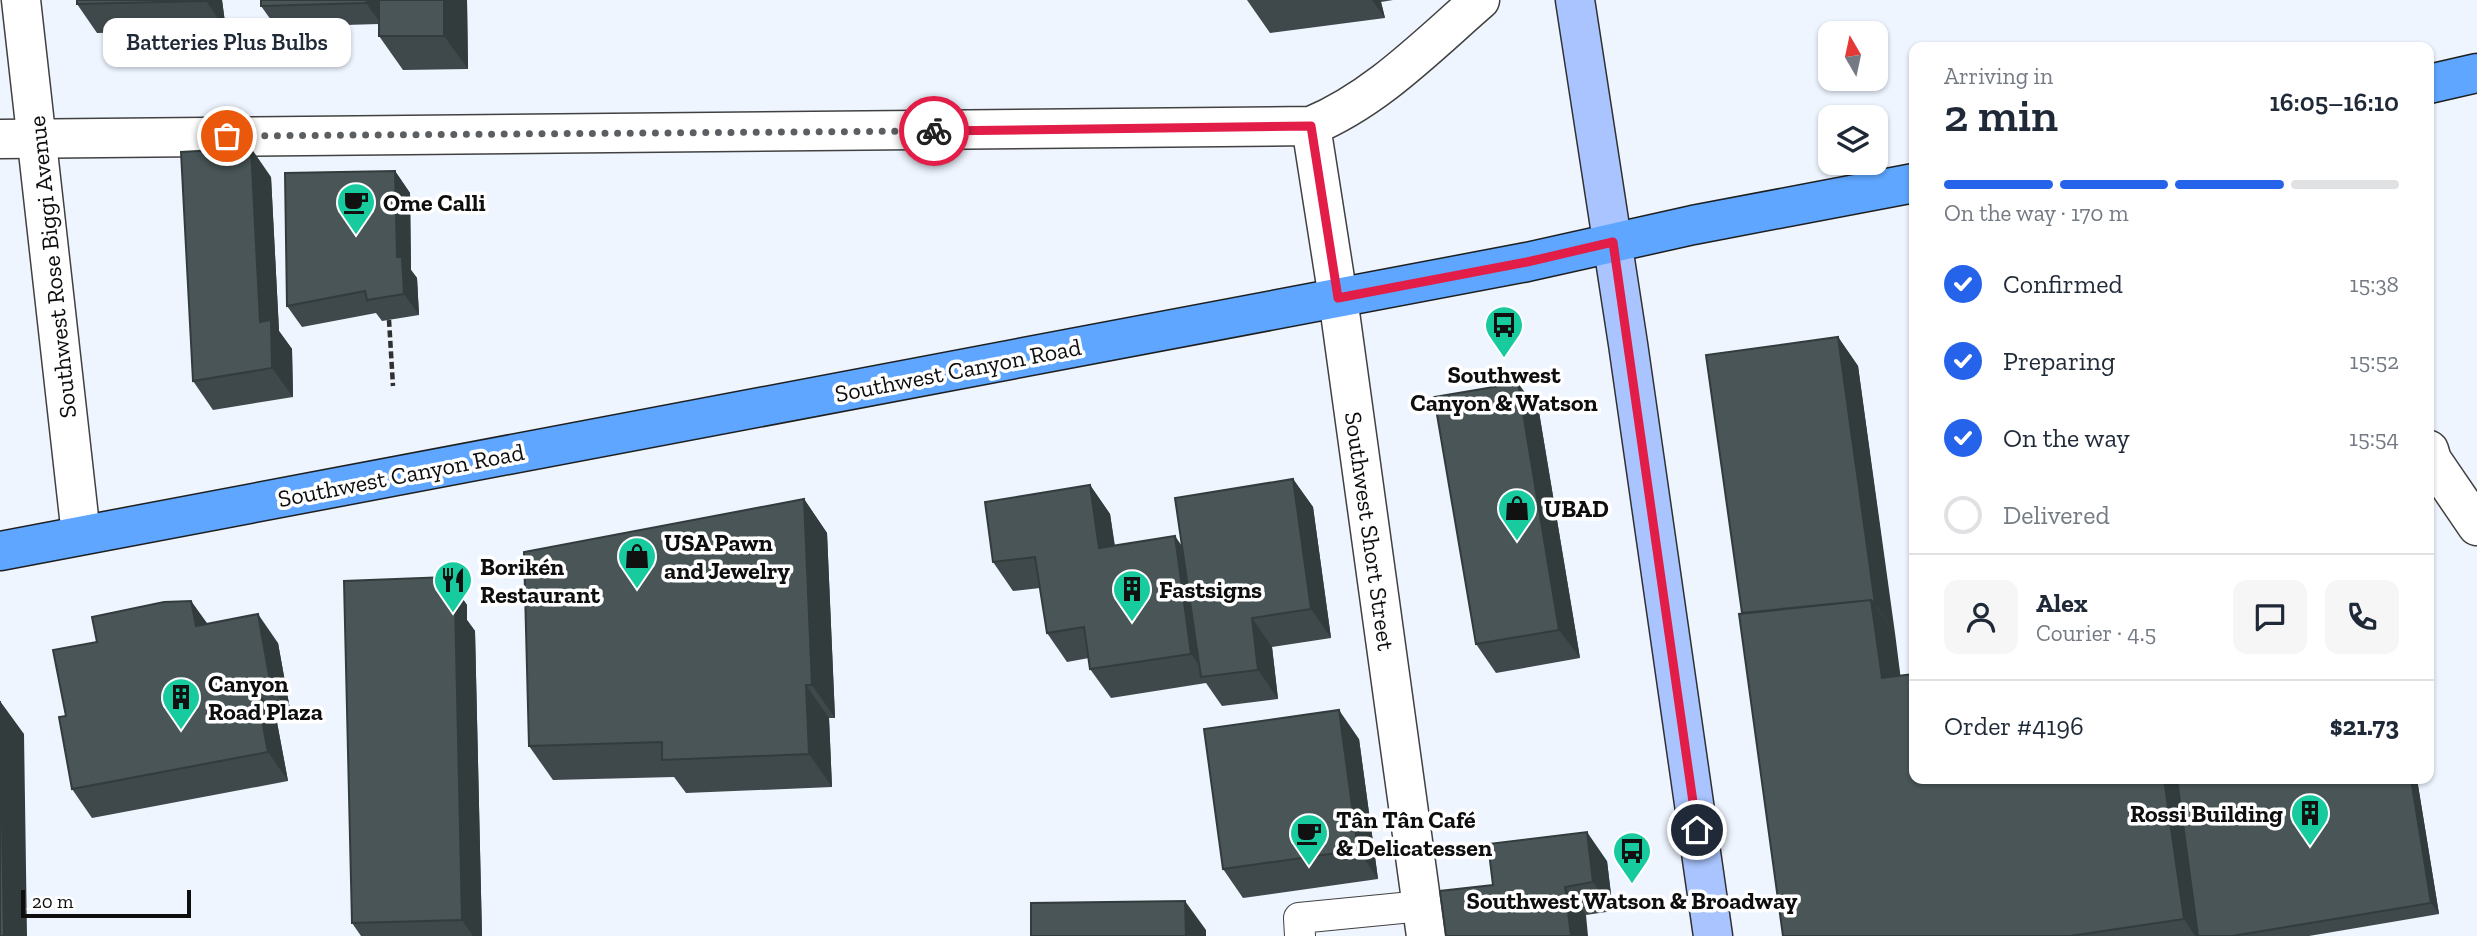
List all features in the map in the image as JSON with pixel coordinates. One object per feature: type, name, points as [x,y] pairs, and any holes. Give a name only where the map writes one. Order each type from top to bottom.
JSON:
[{"type":"main road","points":[[1575,0],[1613,242],[1713,936]]},
{"type":"main road","points":[[2434,83],[2477,73]]},
{"type":"main road","name":"Southwest Canyon Road","points":[[0,551],[1527,262],[1613,242],[1909,184]]},
{"type":"street","name":"Southwest Rose Biggi Avenue","points":[[21,0],[81,535]]},
{"type":"street","points":[[0,139],[1311,126],[1337,116],[1368,96],[1480,0]]},
{"type":"street","name":"Southwest Short Street","points":[[1311,126],[1338,298],[1424,921]]},
{"type":"street","points":[[2434,463],[2477,526]]},
{"type":"lane","points":[[1300,936],[1299,918],[1424,921]]},
{"type":"path","points":[[389,320],[393,386]]},
{"type":"building","points":[[77,0],[206,0],[206,1],[77,4]]},
{"type":"building","points":[[261,0],[366,0],[366,3],[261,6]]},
{"type":"building","points":[[379,0],[444,0],[444,36],[379,36]]},
{"type":"building","points":[[251,148],[260,322],[271,320],[272,368],[193,381],[181,152]]},
{"type":"building","name":"Ome Calli","points":[[395,171],[397,257],[402,257],[404,294],[367,300],[365,291],[287,306],[285,173]]},
{"type":"building","points":[[1838,337],[1875,604],[1871,600],[1742,613],[1706,355]]},
{"type":"building","name":"UBAD","points":[[1518,383],[1559,630],[1476,644],[1434,397]]},
{"type":"building","points":[[1293,479],[1311,609],[1252,618],[1258,670],[1201,677],[1175,498]]},
{"type":"building","name":"Fastsigns","points":[[1090,485],[1099,548],[1175,536],[1191,654],[1090,669],[1084,627],[1047,633],[1035,557],[993,562],[985,502]]},
{"type":"building","points":[[804,499],[812,685],[806,685],[809,754],[662,760],[662,742],[529,746],[524,552]]},
{"type":"building","points":[[447,577],[447,602],[455,602],[462,920],[352,923],[344,581]]},
{"type":"building","points":[[1871,600],[1882,678],[1909,675],[1909,784],[2165,784],[2184,919],[2070,936],[1783,936],[1739,614]]},
{"type":"building","name":"Canyon Road Plaza","points":[[191,601],[196,626],[258,614],[271,686],[256,689],[268,752],[72,789],[59,717],[66,716],[53,650],[97,642],[92,617],[164,602]]},
{"type":"building","points":[[0,701],[4,936],[0,936]]},
{"type":"building","points":[[1339,710],[1358,850],[1223,869],[1204,729]]},
{"type":"building","name":"Rossi Building","points":[[2178,784],[2412,784],[2431,903],[2232,936],[2198,936]]},
{"type":"building","points":[[1587,832],[1593,882],[1565,887],[1571,936],[1446,936],[1440,891],[1493,885],[1488,844]]},
{"type":"building","points":[[1185,901],[1186,936],[1031,936],[1031,903]]},
{"type":"way so far","points":[[227,136],[934,131]]},
{"type":"place","name":"Batteries Plus Bulbs","points":[[227,136]]},
{"type":"place","name":"Ome Calli","points":[[356,236]]},
{"type":"place","name":"Southwest Canyon & Watson","points":[[1504,359]]},
{"type":"place","name":"UBAD","points":[[1517,542]]},
{"type":"place","name":"USA Pawn and Jewelry","points":[[637,590]]},
{"type":"place","name":"Borikén Restaurant","points":[[453,614]]},
{"type":"place","name":"Fastsigns","points":[[1132,623]]},
{"type":"place","name":"Canyon Road Plaza","points":[[181,731]]},
{"type":"place","name":"Rossi Building","points":[[2310,847]]},
{"type":"place","name":"Tân Tân Café & Delicatessen","points":[[1309,867]]},
{"type":"place","name":"Southwest Watson & Broadway","points":[[1632,885]]},
{"type":"route","points":[[934,131],[1311,126],[1338,298],[1547,258],[1613,242],[1697,830]]}]
